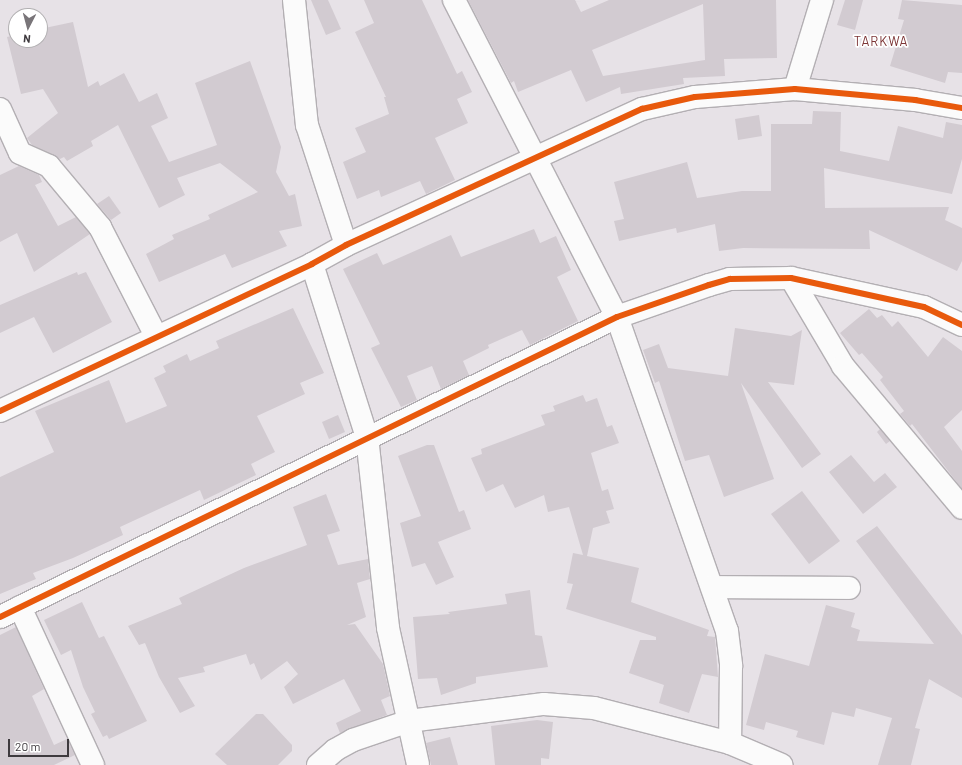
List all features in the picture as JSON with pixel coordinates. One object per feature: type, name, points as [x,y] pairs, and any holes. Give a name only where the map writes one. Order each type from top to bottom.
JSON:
[{"type":"street","points":[[294,0],[306,125],[346,245]]},
{"type":"street","points":[[454,0],[617,317],[712,587],[730,648],[730,743]]},
{"type":"street","points":[[795,89],[822,0]]},
{"type":"street","points":[[0,410],[312,264],[346,245],[642,109],[664,102],[696,97],[795,89],[916,100],[962,108]]},
{"type":"street","points":[[0,109],[20,153],[49,166],[100,227],[156,336]]},
{"type":"street","points":[[312,264],[367,437],[381,580],[388,628],[418,765]]},
{"type":"street","points":[[791,278],[843,366],[962,508]]},
{"type":"street","points":[[0,617],[367,437],[617,317],[730,279],[791,278],[924,307],[962,325]]},
{"type":"street","points":[[712,587],[849,588]]},
{"type":"street","points":[[20,607],[93,765]]},
{"type":"street","points":[[318,765],[335,750],[353,740],[409,721],[544,704],[571,705],[730,743],[782,765]]},
{"type":"building","points":[[311,0],[328,0],[341,29],[326,35]]},
{"type":"building","points":[[364,0],[422,0],[457,74],[462,71],[472,92],[457,99],[468,123],[435,138],[455,180],[426,194],[420,181],[381,197],[379,190],[357,199],[343,162],[366,152],[355,128],[389,114],[384,97],[386,97],[355,32],[374,23]]},
{"type":"building","points":[[468,0],[575,0],[581,12],[609,0],[776,0],[777,58],[724,59],[725,76],[683,78],[684,84],[621,94],[620,87],[586,102],[571,70],[518,92],[514,81],[511,83]],"holes":[[[703,4],[705,60],[603,76],[592,50]]]},
{"type":"building","points":[[845,0],[863,0],[855,30],[837,25]]},
{"type":"building","points":[[902,0],[962,5],[962,73],[948,72],[945,83],[890,66],[904,20],[898,19]]},
{"type":"building","points":[[73,22],[88,87],[98,81],[100,86],[124,73],[139,102],[157,93],[168,118],[151,126],[169,162],[217,145],[195,83],[250,61],[281,147],[276,172],[289,196],[295,194],[302,226],[279,231],[287,246],[232,268],[225,254],[159,282],[146,254],[174,239],[172,235],[210,219],[208,215],[258,192],[220,163],[177,178],[185,195],[159,208],[118,125],[91,141],[93,146],[67,161],[64,157],[60,159],[32,145],[27,138],[58,113],[43,89],[21,94],[10,48],[48,48],[48,27]]},
{"type":"building","points":[[813,111],[841,112],[840,151],[889,161],[898,126],[943,138],[946,122],[962,125],[962,159],[952,194],[824,168],[825,208],[949,207],[945,220],[962,228],[962,261],[957,271],[869,230],[870,249],[743,248],[719,251],[715,224],[677,233],[676,228],[619,241],[614,221],[624,219],[614,182],[687,162],[697,198],[742,191],[771,191],[771,124],[812,124]]},
{"type":"building","points":[[759,115],[762,136],[738,140],[735,119]]},
{"type":"building","points":[[19,166],[39,175],[42,182],[35,185],[58,226],[76,217],[90,234],[34,272],[17,233],[0,242],[0,175]]},
{"type":"building","points":[[109,196],[121,213],[111,220],[97,204]]},
{"type":"building","points":[[534,229],[540,243],[556,236],[571,270],[557,277],[578,321],[530,345],[522,330],[488,345],[489,348],[463,361],[469,375],[441,389],[432,366],[407,376],[417,400],[401,407],[371,348],[380,344],[343,269],[377,253],[383,265],[451,235],[461,257]]},
{"type":"building","points":[[77,272],[78,275],[86,272],[112,322],[53,353],[34,317],[0,333],[0,305]]},
{"type":"building","points":[[293,308],[324,373],[300,383],[305,394],[257,416],[275,452],[251,464],[256,475],[204,500],[200,490],[120,527],[123,535],[73,558],[33,573],[36,579],[0,594],[0,477],[54,452],[35,411],[109,380],[126,423],[167,406],[154,378],[166,372],[163,366],[187,354],[190,361],[219,348],[216,341]]},
{"type":"building","points":[[869,309],[877,318],[882,315],[892,327],[898,321],[928,357],[943,337],[962,351],[962,410],[944,427],[962,451],[962,489],[912,424],[910,426],[900,414],[904,411],[880,380],[883,377],[862,353],[859,355],[840,333]]},
{"type":"building","points":[[735,328],[791,336],[802,330],[794,385],[768,382],[821,454],[802,468],[741,383],[774,479],[724,497],[709,455],[685,461],[659,381],[655,383],[643,350],[659,344],[668,368],[728,376]]},
{"type":"building","points":[[583,395],[586,402],[597,398],[607,427],[612,425],[619,443],[591,453],[602,491],[608,489],[614,509],[606,511],[610,523],[593,528],[587,556],[639,568],[631,602],[709,630],[707,636],[715,637],[718,677],[702,674],[689,713],[659,703],[664,685],[629,673],[640,640],[656,640],[656,637],[566,609],[573,584],[567,583],[573,553],[583,555],[569,507],[548,512],[544,495],[515,508],[503,484],[486,492],[471,458],[482,454],[481,449],[545,425],[541,415],[555,411],[553,406]]},
{"type":"building","points":[[338,415],[345,432],[329,439],[322,422]]},
{"type":"building","points":[[880,429],[890,441],[886,444],[877,432]]},
{"type":"building","points":[[427,445],[434,445],[459,512],[464,510],[471,529],[438,542],[454,577],[436,585],[425,563],[412,567],[400,523],[421,516],[398,456]]},
{"type":"building","points":[[851,455],[874,482],[885,473],[897,487],[863,514],[829,472]]},
{"type":"building","points":[[802,491],[840,541],[809,564],[771,514]]},
{"type":"building","points":[[326,494],[340,531],[327,535],[338,565],[368,559],[370,579],[357,583],[366,617],[347,625],[355,624],[383,664],[390,696],[381,700],[387,715],[340,733],[336,723],[361,711],[344,679],[293,704],[284,687],[298,674],[287,661],[261,680],[254,663],[250,665],[246,654],[203,667],[205,672],[178,678],[195,706],[180,713],[159,677],[145,643],[139,645],[128,626],[182,604],[179,598],[244,568],[307,545],[293,507]]},
{"type":"building","points":[[877,526],[962,635],[962,698],[929,679],[915,728],[920,729],[911,765],[878,765],[892,718],[856,708],[854,717],[832,712],[824,745],[796,737],[798,731],[766,722],[764,730],[746,725],[765,654],[809,666],[826,605],[855,613],[851,627],[860,630],[857,641],[934,644],[856,541]]},
{"type":"building","points":[[530,590],[535,635],[542,636],[548,667],[476,677],[476,683],[441,695],[437,678],[418,679],[413,617],[450,614],[448,612],[507,604],[505,594]]},
{"type":"building","points":[[82,602],[99,638],[104,636],[147,721],[109,739],[107,735],[103,737],[91,714],[95,712],[83,687],[71,650],[61,655],[44,620]]},
{"type":"building","points":[[16,627],[44,689],[32,696],[54,745],[67,739],[75,755],[54,765],[0,765],[0,635]]},
{"type":"building","points":[[256,714],[263,714],[292,745],[292,751],[278,765],[227,765],[215,754]]},
{"type":"building","points":[[537,720],[553,722],[549,759],[541,758],[541,765],[495,765],[491,726]]},
{"type":"building","points":[[450,737],[458,765],[431,765],[426,743]]},
{"type":"cycle path","points":[[0,411],[312,264],[346,245],[642,109],[695,97],[795,89],[915,100],[962,108]]},
{"type":"cycle path","points":[[0,617],[617,317],[709,285],[730,279],[791,278],[924,307],[962,325]]},
{"type":"district","name":"TARKWA","points":[[881,41]]}]
